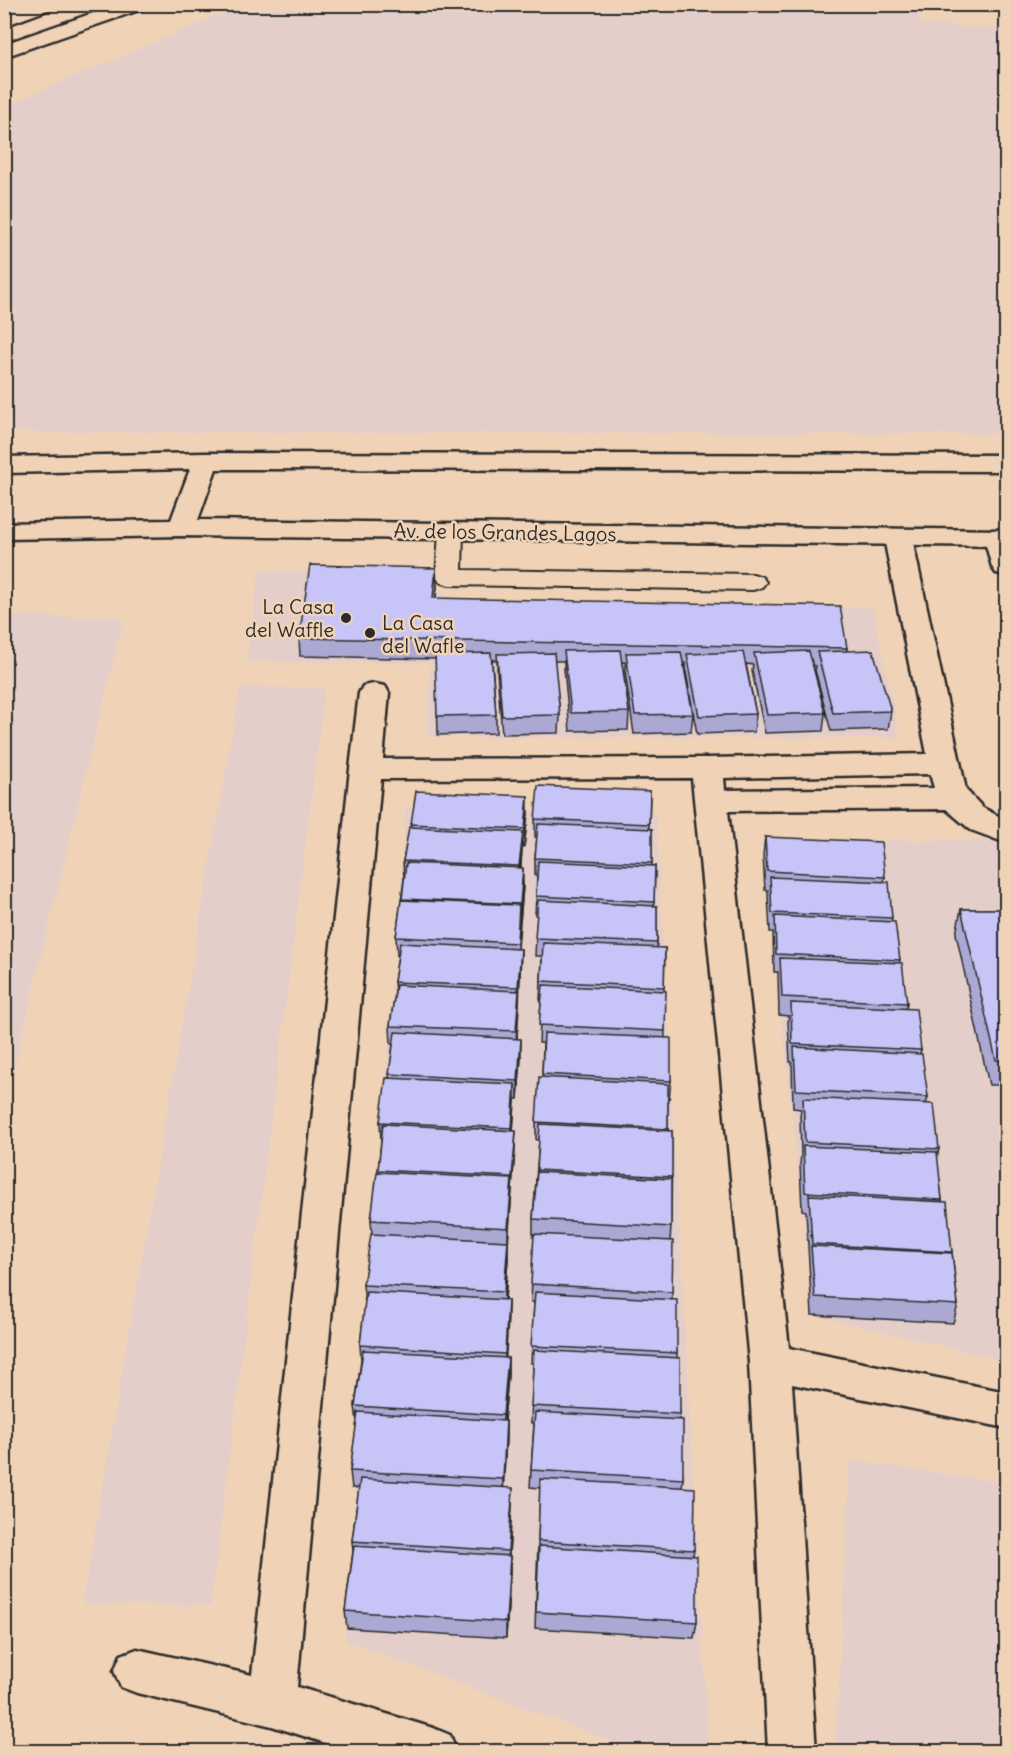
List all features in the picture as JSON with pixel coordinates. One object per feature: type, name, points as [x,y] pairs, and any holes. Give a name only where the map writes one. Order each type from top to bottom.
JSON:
[{"type":"street","points":[[4,21],[46,4]]},
{"type":"street","points":[[4,51],[138,4]]},
{"type":"street","points":[[4,465],[206,461],[1006,462]]},
{"type":"street","points":[[182,528],[206,461]]},
{"type":"street","name":"Av. de los Grandes Lagos","points":[[4,531],[182,528],[1002,538]]},
{"type":"street","points":[[898,538],[944,764],[945,781],[953,798],[968,813],[988,826],[1006,832]]},
{"type":"street","points":[[1002,538],[1006,567]]},
{"type":"street","points":[[272,1703],[374,693]]},
{"type":"street","points":[[710,785],[944,764]]},
{"type":"street","points":[[366,769],[953,798]]},
{"type":"street","points":[[710,785],[770,1362],[792,1752]]},
{"type":"street","points":[[770,1362],[1006,1410]]},
{"type":"street","points":[[136,1671],[272,1703],[433,1752]]},
{"type":"lane","points":[[451,532],[449,577],[753,582]]},
{"type":"shaded area","points":[[919,4],[920,23],[1006,29],[1006,434],[5,432],[5,106],[242,5]]},
{"type":"shaded area","points":[[259,571],[407,571],[466,608],[873,608],[900,738],[427,737],[430,663],[246,662]]},
{"type":"shaded area","points":[[4,616],[124,617],[5,1106]]},
{"type":"shaded area","points":[[240,687],[325,688],[211,1606],[82,1604]]},
{"type":"shaded area","points":[[406,808],[656,811],[709,1751],[637,1751],[345,1640]]},
{"type":"shaded area","points":[[762,839],[1006,841],[1006,1361],[812,1315]]},
{"type":"shaded area","points":[[850,1460],[1006,1483],[1006,1751],[835,1751]]},
{"type":"building","points":[[310,565],[436,568],[433,598],[840,606],[847,648],[299,638]]},
{"type":"building","points":[[620,650],[629,712],[571,713],[564,651]]},
{"type":"building","points":[[873,650],[891,711],[833,713],[817,652]]},
{"type":"building","points":[[809,651],[825,713],[767,715],[754,653]]},
{"type":"building","points":[[681,652],[693,714],[635,715],[626,653]]},
{"type":"building","points":[[743,652],[756,714],[699,716],[687,654]]},
{"type":"building","points":[[491,653],[496,715],[437,716],[435,654]]},
{"type":"building","points":[[554,653],[560,715],[502,716],[497,654]]},
{"type":"building","points":[[538,786],[650,791],[649,824],[535,819]]},
{"type":"building","points":[[416,791],[528,796],[525,829],[411,824]]},
{"type":"building","points":[[538,824],[652,829],[652,863],[535,858]]},
{"type":"building","points":[[409,827],[523,832],[519,866],[403,861]]},
{"type":"building","points":[[765,837],[881,842],[885,877],[767,871]]},
{"type":"building","points":[[538,861],[655,866],[654,902],[536,896]]},
{"type":"building","points":[[406,863],[523,868],[520,904],[402,899]]},
{"type":"building","points":[[770,877],[889,882],[892,918],[772,913]]},
{"type":"building","points":[[401,900],[519,905],[517,943],[396,937]]},
{"type":"building","points":[[538,900],[657,906],[657,943],[535,938]]},
{"type":"building","points":[[961,909],[1006,909],[1006,1060],[996,1060]]},
{"type":"building","points":[[775,916],[895,922],[900,960],[776,954]]},
{"type":"building","points":[[400,943],[521,949],[518,987],[394,982]]},
{"type":"building","points":[[543,943],[665,948],[664,987],[541,981]]},
{"type":"building","points":[[780,958],[902,963],[907,1003],[782,997]]},
{"type":"building","points":[[396,985],[519,991],[516,1031],[390,1026]]},
{"type":"building","points":[[543,985],[666,991],[665,1031],[539,1025]]},
{"type":"building","points":[[791,1003],[916,1009],[921,1050],[792,1044]]},
{"type":"building","points":[[395,1032],[521,1039],[518,1081],[389,1074]]},
{"type":"building","points":[[544,1033],[671,1038],[671,1081],[542,1074]]},
{"type":"building","points":[[794,1047],[922,1054],[928,1097],[796,1090]]},
{"type":"building","points":[[539,1077],[668,1084],[668,1129],[536,1122]]},
{"type":"building","points":[[386,1078],[515,1084],[512,1128],[380,1122]]},
{"type":"building","points":[[803,1098],[934,1104],[939,1149],[805,1142]]},
{"type":"building","points":[[383,1124],[516,1131],[512,1177],[378,1170]]},
{"type":"building","points":[[540,1124],[672,1131],[672,1177],[537,1170]]},
{"type":"building","points":[[803,1146],[937,1152],[942,1200],[805,1192]]},
{"type":"building","points":[[377,1172],[512,1179],[508,1228],[371,1220]]},
{"type":"building","points":[[537,1172],[671,1179],[671,1227],[533,1219]]},
{"type":"building","points":[[809,1195],[947,1202],[952,1252],[812,1244]]},
{"type":"building","points":[[371,1234],[508,1241],[504,1292],[363,1285]]},
{"type":"building","points":[[534,1234],[673,1241],[672,1292],[531,1284]]},
{"type":"building","points":[[811,1246],[952,1253],[958,1305],[815,1297]]},
{"type":"building","points":[[366,1292],[508,1300],[505,1354],[360,1345]]},
{"type":"building","points":[[535,1292],[677,1300],[677,1353],[531,1346]]},
{"type":"building","points":[[363,1350],[508,1358],[503,1415],[355,1406]]},
{"type":"building","points":[[534,1350],[680,1358],[680,1414],[531,1406]]},
{"type":"building","points":[[358,1412],[506,1421],[503,1479],[350,1471]]},
{"type":"building","points":[[535,1412],[683,1420],[683,1479],[531,1470]]},
{"type":"building","points":[[360,1479],[513,1488],[508,1551],[352,1541]]},
{"type":"building","points":[[540,1479],[695,1488],[694,1550],[538,1541]]},
{"type":"building","points":[[354,1546],[510,1556],[506,1622],[345,1611]]},
{"type":"building","points":[[539,1546],[697,1556],[697,1622],[536,1612]]},
{"type":"place","name":"La Casa del Waffle","points":[[346,618]]},
{"type":"place","name":"La Casa del Wafle","points":[[370,633]]}]
